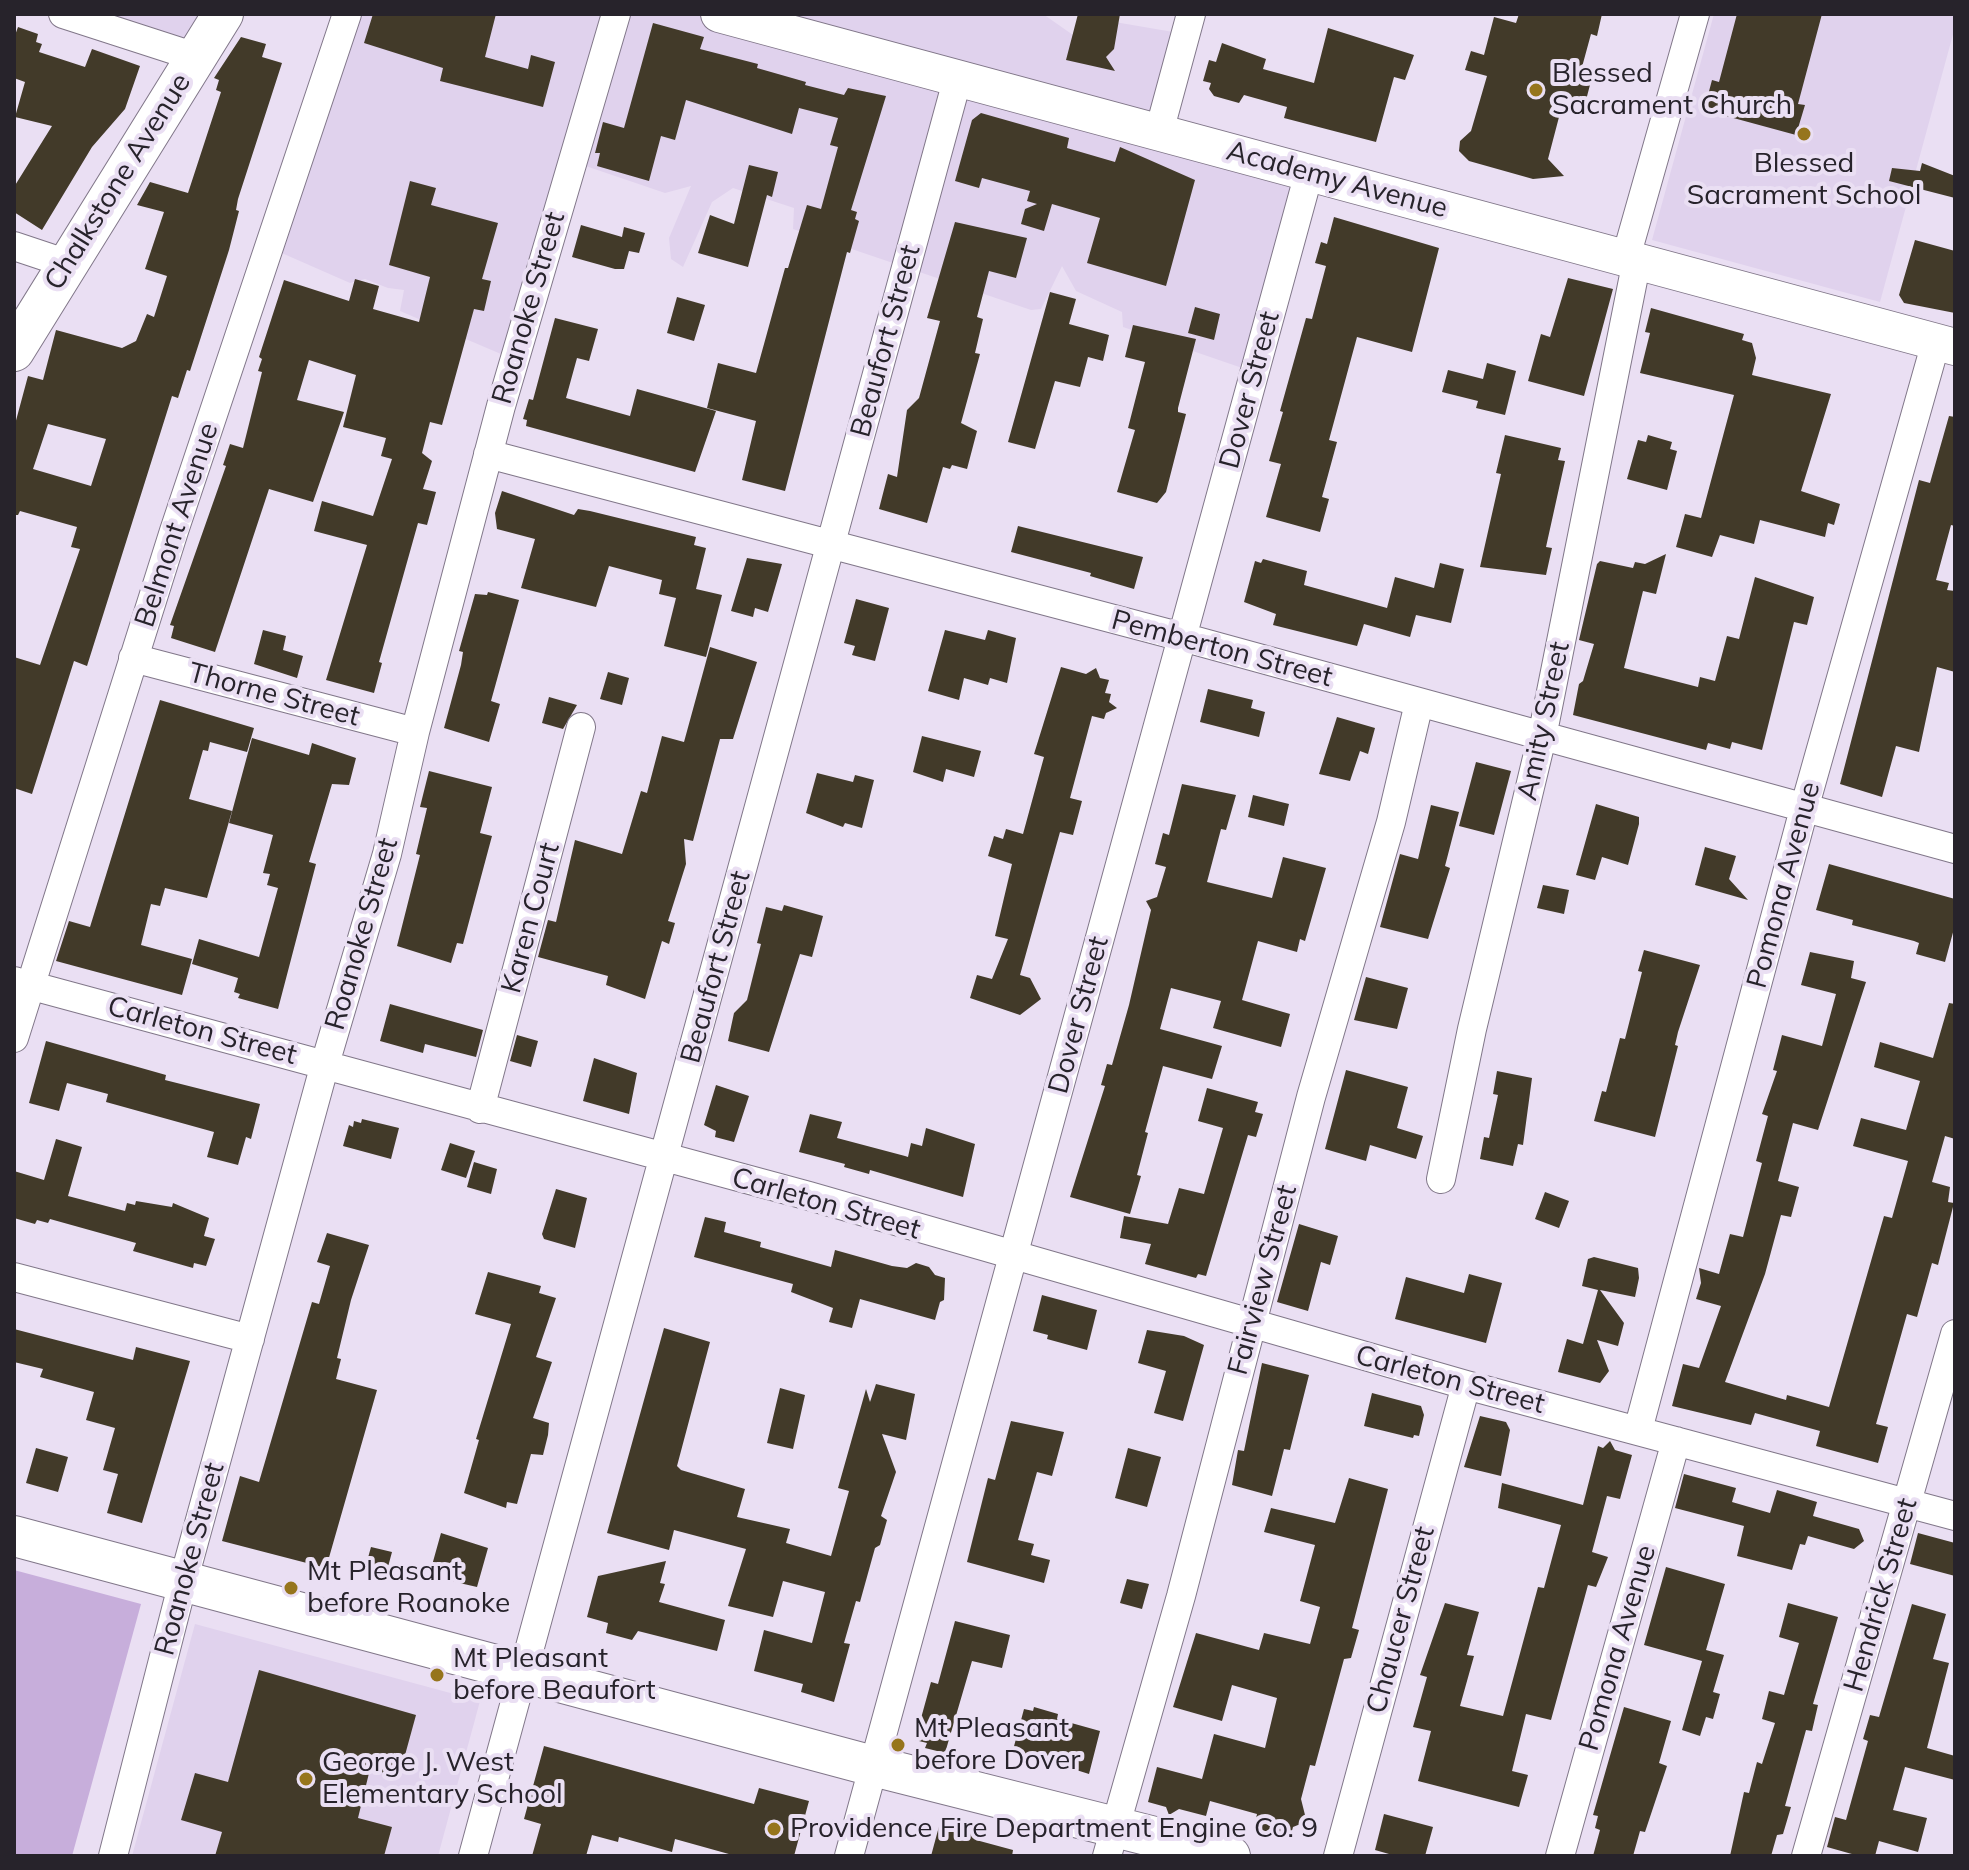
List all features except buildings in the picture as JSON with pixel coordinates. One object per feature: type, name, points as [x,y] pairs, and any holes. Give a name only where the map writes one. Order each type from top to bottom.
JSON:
[{"type":"main road","name":"Chalkstone Avenue","points":[[14,351],[223,14]]},
{"type":"main road","points":[[14,1536],[873,1766],[1110,1841],[1230,1856]]},
{"type":"street","points":[[63,14],[196,57]]},
{"type":"street","name":"Belmont Avenue","points":[[14,1038],[22,983],[347,14]]},
{"type":"street","name":"Roanoke Street","points":[[113,1856],[183,1582],[325,1064],[387,854],[415,732],[488,454],[616,14]]},
{"type":"street","points":[[1159,132],[1191,14]]},
{"type":"street","name":"Amity Street","points":[[1441,1179],[1472,1029],[1542,737],[1632,259],[1695,14]]},
{"type":"street","name":"Academy Avenue","points":[[728,15],[1945,344]]},
{"type":"street","name":"Beaufort Street","points":[[473,1856],[958,77]]},
{"type":"street","name":"Dover Street","points":[[849,1856],[1309,173]]},
{"type":"street","points":[[14,246],[68,264]]},
{"type":"street","name":"Pomona Avenue","points":[[1638,1430],[1804,809],[1945,344]]},
{"type":"street","name":"Pemberton Street","points":[[488,454],[1182,637],[1955,849]]},
{"type":"street","name":"Thorne Street","points":[[133,658],[415,732]]},
{"type":"street","name":"Fairview Street","points":[[1110,1841],[1181,1596],[1311,1097],[1391,822],[1419,703]]},
{"type":"street","name":"Karen Court","points":[[480,1109],[581,727]]},
{"type":"street","name":"Carleton Street","points":[[22,983],[809,1196],[1251,1325],[1676,1441]]},
{"type":"street","points":[[14,1277],[250,1339]]},
{"type":"street","name":"Hendrick Street","points":[[1806,1856],[1955,1334]]},
{"type":"street","name":"Chaucer Street","points":[[1338,1856],[1466,1385]]},
{"type":"street","points":[[1676,1441],[1955,1516]]},
{"type":"street","name":"Pomona Avenue","points":[[1560,1856],[1676,1441]]},
{"type":"shaded area","points":[[74,14],[227,14],[203,52]]},
{"type":"shaded area","points":[[345,14],[1043,14],[1073,35],[1109,21],[1179,33],[1158,124],[1303,170],[1248,370],[1123,327],[1122,312],[1076,291],[1062,266],[1041,309],[1031,310],[793,229],[794,208],[733,188],[712,202],[683,267],[671,259],[669,238],[691,186],[665,193],[571,161],[508,357],[400,311],[404,290],[388,288],[365,279],[350,283],[268,247]]},
{"type":"shaded area","name":"Blessed Sacrament School","points":[[1714,14],[1955,14],[1955,27],[1880,302],[1652,240]]},
{"type":"shaded area","points":[[14,1570],[141,1604],[72,1856],[14,1856]]},
{"type":"shaded area","name":"George J. West Elementary School","points":[[195,1624],[480,1701],[438,1856],[132,1856]]},
{"type":"place","name":"Blessed Sacrament Church","points":[[1536,90]]},
{"type":"place","name":"Blessed Sacrament School","points":[[1804,134]]},
{"type":"place","name":"Mt Pleasant before Roanoke","points":[[291,1588]]},
{"type":"place","name":"Mt Pleasant before Beaufort","points":[[437,1675]]},
{"type":"place","name":"Mt Pleasant before Dover","points":[[898,1745]]},
{"type":"place","name":"George J. West Elementary School","points":[[306,1779]]},
{"type":"place","name":"Providence Fire Department Engine Co. 9","points":[[774,1829]]}]
